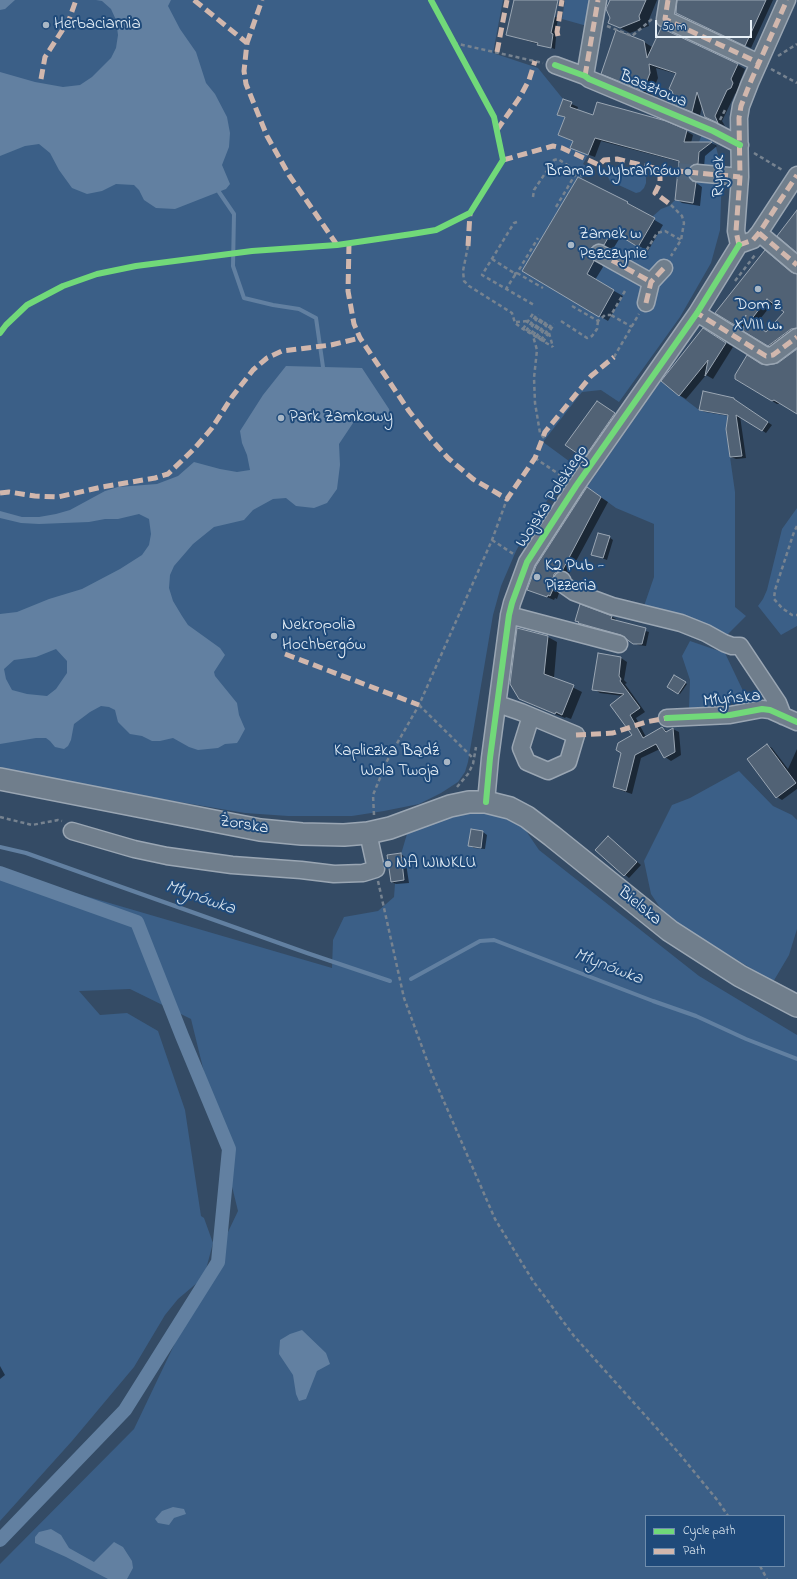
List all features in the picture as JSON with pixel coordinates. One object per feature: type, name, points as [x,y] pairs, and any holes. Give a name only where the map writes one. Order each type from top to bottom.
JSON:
[{"type":"main road","name":"Żorska","points":[[0,779],[260,830],[302,834],[344,835],[371,827],[390,828],[450,806],[469,802],[486,802]]},
{"type":"main road","name":"Bielska","points":[[486,802],[510,808],[527,817],[670,931],[740,976],[797,1006]]},
{"type":"street","points":[[585,76],[598,0]]},
{"type":"street","points":[[668,0],[665,19],[762,64]]},
{"type":"street","name":"Rynek","points":[[739,245],[736,231],[740,177],[739,118],[741,106],[762,64],[787,0]]},
{"type":"street","name":"Basztowa","points":[[555,66],[585,76],[713,131],[740,145]]},
{"type":"street","points":[[697,173],[740,177]]},
{"type":"street","points":[[739,245],[763,236],[796,177]]},
{"type":"street","points":[[763,236],[797,265]]},
{"type":"street","name":"Wojska Polskiego","points":[[486,802],[490,758],[509,615],[527,562],[553,520],[697,313],[739,245]]},
{"type":"street","points":[[599,253],[651,282]]},
{"type":"street","points":[[646,303],[651,282],[664,268]]},
{"type":"street","points":[[697,313],[766,356],[773,355],[797,337]]},
{"type":"street","points":[[562,580],[564,585],[574,592],[612,606],[681,623],[706,633],[724,643],[732,646],[740,646],[790,719]]},
{"type":"street","points":[[509,615],[618,644]]},
{"type":"street","points":[[498,704],[531,716]]},
{"type":"street","name":"Młyńska","points":[[667,718],[730,715],[762,709],[770,710],[790,719]]},
{"type":"street","points":[[72,831],[134,849],[199,861],[334,874],[363,873],[376,869],[371,827]]},
{"type":"path","points":[[431,0],[474,82]]},
{"type":"path","points":[[595,22],[632,36],[652,19],[665,19]]},
{"type":"path","points":[[454,43],[555,66]]},
{"type":"path","points":[[762,64],[797,44]]},
{"type":"path","points":[[762,64],[797,82]]},
{"type":"path","points":[[740,145],[796,177]]},
{"type":"path","points":[[533,197],[534,190],[554,160],[558,159],[572,168],[575,175]]},
{"type":"path","points":[[575,175],[578,174],[583,176]]},
{"type":"path","points":[[556,207],[575,175]]},
{"type":"path","points":[[664,268],[681,240],[684,222],[682,216],[671,205]]},
{"type":"path","points":[[517,222],[514,224],[482,275],[534,305]]},
{"type":"path","points":[[643,256],[657,233],[665,231],[681,240]]},
{"type":"path","points":[[734,282],[763,236]]},
{"type":"path","points":[[506,289],[538,238]]},
{"type":"path","points":[[468,246],[463,271],[464,281],[469,286],[512,313],[515,323],[533,336],[553,346],[544,318]]},
{"type":"path","points":[[224,256],[252,251]]},
{"type":"path","points":[[492,260],[543,288]]},
{"type":"path","points":[[611,315],[625,290]]},
{"type":"path","points":[[614,357],[646,303]]},
{"type":"path","points":[[572,306],[598,321]]},
{"type":"path","points":[[561,321],[587,338],[592,336],[597,329],[598,321],[605,315],[611,315],[632,327]]},
{"type":"path","points":[[515,323],[544,318]]},
{"type":"path","points":[[533,336],[544,318]]},
{"type":"path","points":[[533,336],[544,318]]},
{"type":"path","points":[[533,336],[544,318]]},
{"type":"path","points":[[529,320],[537,350],[534,378],[535,403],[540,433],[544,438]]},
{"type":"path","points":[[533,336],[549,332]]},
{"type":"path","points":[[535,458],[569,480]]},
{"type":"path","points":[[371,827],[373,795],[387,761],[419,705],[492,540],[507,499]]},
{"type":"path","points":[[797,526],[775,590],[774,599],[782,608],[792,615],[797,615]]},
{"type":"path","points":[[492,540],[518,556]]},
{"type":"path","points":[[419,705],[474,759]]},
{"type":"path","points":[[453,790],[468,774],[474,759],[476,745]]},
{"type":"path","points":[[376,869],[404,998],[432,1074],[495,1219],[533,1281],[574,1336],[678,1452],[718,1501],[727,1515]]},
{"type":"path","points":[[761,1567],[768,1579]]},
{"type":"shaded area","name":"Park Zamkowy","points":[[0,0],[503,0],[493,53],[538,68],[563,99],[557,114],[565,117],[558,135],[573,141],[571,148],[588,155],[583,164],[588,167],[581,179],[578,177],[522,271],[598,316],[614,290],[587,274],[612,231],[638,247],[655,219],[652,217],[661,209],[669,206],[675,200],[693,203],[700,151],[704,148],[699,142],[702,134],[712,141],[716,147],[722,171],[720,230],[711,263],[680,317],[619,402],[601,390],[582,392],[543,442],[573,464],[532,522],[516,551],[501,586],[493,615],[468,762],[465,772],[458,782],[441,793],[419,804],[352,816],[288,816],[245,813],[0,772]]},
{"type":"shaded area","points":[[0,0],[15,0],[5,9],[0,10]]},
{"type":"shaded area","points":[[96,0],[171,0],[168,6],[180,29],[196,52],[206,83],[215,94],[227,117],[230,133],[229,147],[222,165],[230,184],[226,189],[175,209],[156,208],[144,200],[139,190],[134,185],[116,184],[102,191],[87,194],[72,188],[59,170],[50,153],[39,144],[25,146],[0,156],[0,72],[35,82],[63,87],[80,85],[92,77],[111,58],[116,48],[118,35],[116,20],[111,9],[102,1]]},
{"type":"shaded area","points":[[565,0],[591,0],[587,26],[562,19]]},
{"type":"shaded area","points":[[616,167],[631,168],[639,170],[643,173],[646,177],[644,188],[640,192],[636,193],[610,181],[608,173]]},
{"type":"shaded area","points":[[286,366],[362,368],[389,409],[391,418],[382,423],[355,420],[339,444],[340,465],[337,489],[327,503],[314,508],[296,506],[286,498],[273,499],[253,510],[244,520],[214,527],[193,544],[174,566],[170,575],[169,588],[173,601],[188,625],[220,648],[225,655],[214,672],[215,676],[237,703],[239,715],[245,729],[237,743],[225,744],[218,748],[198,750],[173,738],[152,741],[142,736],[130,734],[118,722],[115,710],[109,707],[101,706],[74,724],[71,740],[68,746],[64,749],[55,747],[46,738],[36,738],[0,744],[0,614],[17,612],[49,599],[82,589],[120,569],[142,555],[149,545],[151,534],[149,519],[139,514],[118,519],[105,519],[89,522],[39,524],[21,523],[0,518],[0,511],[22,517],[39,517],[56,514],[70,510],[105,491],[118,487],[157,484],[178,476],[194,462],[237,472],[250,470],[240,431],[263,395]],"holes":[[[56,649],[67,661],[67,673],[56,689],[47,696],[27,694],[12,690],[6,679],[4,669],[14,660],[36,657]]]},
{"type":"shaded area","points":[[661,381],[699,410],[728,415],[726,429],[735,492],[735,607],[746,616],[724,638],[644,606],[654,577],[654,524],[616,508],[587,487]]},
{"type":"shaded area","points":[[797,508],[797,626],[781,635],[758,606],[767,590],[782,529]]},
{"type":"shaded area","points":[[690,641],[725,653],[745,695],[719,707],[689,709],[690,680],[682,656]]},
{"type":"shaded area","points":[[739,771],[773,806],[792,815],[797,820],[797,929],[789,955],[773,982],[680,925],[663,912],[651,894],[644,861],[672,805],[690,798]]},
{"type":"shaded area","points":[[470,812],[491,813],[508,817],[522,825],[539,850],[699,976],[797,1035],[797,1579],[0,1579],[0,1564],[134,1429],[238,1211],[191,1019],[130,989],[79,991],[100,1015],[127,1013],[158,1031],[185,1110],[201,1216],[204,1218],[213,1243],[204,1277],[178,1299],[165,1315],[134,1367],[72,1441],[0,1521],[0,871],[332,968],[333,940],[344,917],[378,911],[394,897],[396,871],[407,834],[421,826],[453,814]]},
{"type":"shaded area","points":[[302,1330],[326,1353],[330,1364],[317,1371],[306,1399],[299,1401],[296,1394],[293,1375],[279,1354],[280,1340],[290,1334]]},
{"type":"shaded area","points":[[173,1507],[184,1509],[186,1514],[174,1518],[169,1525],[158,1523],[155,1519],[162,1511]]},
{"type":"shaded area","points":[[51,1529],[61,1535],[69,1548],[94,1562],[114,1542],[123,1547],[132,1561],[133,1568],[127,1579],[108,1579],[35,1543],[35,1537],[39,1532]]},
{"type":"building","points":[[514,0],[558,0],[551,33],[553,34],[551,48],[506,35]]},
{"type":"building","points":[[610,0],[646,0],[639,16],[640,20],[620,28],[608,23],[610,18],[606,9]]},
{"type":"building","points":[[677,0],[766,0],[745,46],[676,13]]},
{"type":"building","points":[[661,28],[738,64],[731,79],[733,83],[731,88],[727,90],[715,116],[718,123],[705,117],[697,92],[692,112],[672,104],[676,97],[669,89],[676,73],[649,64],[650,73],[643,91],[601,74],[616,30],[644,41],[647,58]]},
{"type":"building","points":[[563,99],[572,102],[570,107],[593,115],[597,102],[666,121],[687,130],[684,142],[712,142],[699,152],[698,164],[693,165],[688,172],[692,181],[696,182],[693,203],[675,200],[679,161],[595,138],[588,155],[570,148],[573,141],[558,135],[565,117],[557,115]]},
{"type":"building","name":"Zamek w Pszczynie","points":[[578,177],[628,202],[627,203],[655,218],[638,247],[612,231],[604,245],[598,244],[591,248],[590,254],[594,261],[587,274],[614,290],[599,317],[522,271]]},
{"type":"building","name":"Dom z XVIII w.","points":[[797,210],[797,253],[777,236]]},
{"type":"building","points":[[765,250],[791,272],[797,274],[797,328],[791,329],[768,346],[743,331],[746,315],[738,327],[715,313]],"holes":[[[767,299],[784,312],[766,332],[750,321]]]},
{"type":"building","name":"Dom z XVIII w.","points":[[703,328],[726,343],[705,376],[708,360],[679,396],[661,381]]},
{"type":"building","points":[[797,349],[797,414],[735,379],[735,375],[747,355],[761,364],[767,365],[778,363]]},
{"type":"building","points":[[703,391],[734,398],[768,422],[762,431],[736,415],[742,456],[730,457],[726,429],[728,415],[699,410]]},
{"type":"building","points":[[597,401],[615,413],[584,458],[565,445]]},
{"type":"building","points":[[587,487],[601,497],[562,571],[558,571],[554,574],[554,587],[550,596],[548,595],[547,597],[527,590],[536,566]]},
{"type":"building","points":[[598,533],[610,536],[603,558],[591,555]]},
{"type":"building","points":[[580,604],[612,616],[611,619],[646,628],[642,644],[633,644],[621,635],[578,623],[579,622],[575,621]]},
{"type":"building","points":[[517,628],[548,636],[544,674],[574,685],[562,715],[556,712],[555,714],[519,699],[510,684]]},
{"type":"building","points":[[598,653],[621,657],[619,676],[621,679],[620,681],[640,708],[630,715],[643,738],[662,727],[666,732],[673,728],[675,752],[664,758],[656,744],[635,755],[626,791],[613,787],[621,753],[616,750],[618,743],[632,735],[610,705],[624,694],[592,690]]},
{"type":"building","points":[[674,675],[686,682],[678,694],[667,687]]},
{"type":"building","points":[[767,744],[796,783],[776,798],[747,759]]},
{"type":"building","points":[[471,829],[483,831],[481,848],[468,846]]},
{"type":"building","points":[[608,836],[637,862],[624,876],[595,850]]},
{"type":"building","points":[[401,853],[404,880],[391,882],[387,855]]},
{"type":"waterway","points":[[219,192],[234,214],[233,266],[244,298],[299,309],[316,318],[323,367]]},
{"type":"waterway","name":"Młynówka","points":[[0,847],[26,853],[390,981]]},
{"type":"waterway","points":[[0,873],[137,922],[229,1149],[218,1262],[125,1410],[0,1540]]},
{"type":"waterway","name":"Młynówka","points":[[411,979],[480,941],[494,940],[696,1016],[746,1039],[797,1059]]},
{"type":"tunnel","points":[[678,171],[697,173]]},
{"type":"marked path","points":[[41,79],[45,57],[69,20],[76,0]]},
{"type":"marked path","points":[[194,0],[247,43],[244,71],[246,84],[267,136],[289,175],[337,245]]},
{"type":"marked path","points":[[247,43],[262,0]]},
{"type":"marked path","points":[[497,52],[507,0]]},
{"type":"marked path","points":[[558,36],[557,32],[562,0]]},
{"type":"marked path","points":[[585,76],[598,0]]},
{"type":"marked path","points":[[668,0],[665,19],[759,63]]},
{"type":"marked path","points":[[739,245],[736,231],[740,177],[739,118],[741,106],[787,0]]},
{"type":"marked path","points":[[497,130],[520,97],[529,80],[535,61]]},
{"type":"marked path","points":[[503,160],[553,146],[562,148],[599,165],[604,160],[617,159],[654,168],[660,171],[678,171],[740,177]]},
{"type":"marked path","points":[[660,171],[660,183],[655,193],[671,205]]},
{"type":"marked path","points":[[739,245],[753,240],[759,233],[797,175]]},
{"type":"marked path","points":[[468,246],[470,213]]},
{"type":"marked path","points":[[759,233],[797,265]]},
{"type":"marked path","points":[[349,244],[348,291],[354,324],[360,338],[409,411],[448,458],[473,479],[507,499],[535,458],[545,432],[591,376],[614,357]]},
{"type":"marked path","points":[[599,253],[651,282]]},
{"type":"marked path","points":[[646,303],[651,282],[664,268]]},
{"type":"marked path","points":[[699,310],[697,313],[766,356],[773,355],[797,337]]},
{"type":"marked path","points":[[0,493],[9,492],[35,496],[58,497],[102,487],[155,478],[168,474],[195,448],[212,428],[232,397],[253,370],[267,358],[282,351],[331,345],[360,338]]},
{"type":"marked path","points":[[285,654],[419,705]]},
{"type":"marked path","points":[[576,735],[613,733],[646,722],[667,718]]},
{"type":"cycle path","points":[[0,333],[6,325],[27,305],[63,286],[97,274],[136,266],[252,251],[337,245],[412,234],[436,230],[470,213],[503,160],[494,117],[431,0]]},
{"type":"cycle path","points":[[555,65],[585,76],[713,131],[740,145]]},
{"type":"cycle path","points":[[486,802],[490,758],[509,615],[527,562],[576,486],[697,313],[739,245]]},
{"type":"cycle path","points":[[667,718],[730,715],[762,709],[770,710],[797,722]]},
{"type":"place","name":"Herbaciarnia","points":[[46,25]]},
{"type":"place","name":"Brama Wybrańców","points":[[688,172]]},
{"type":"place","name":"Zamek w Pszczynie","points":[[571,245]]},
{"type":"place","name":"Dom z XVIII w.","points":[[758,289]]},
{"type":"place","name":"Park Zamkowy","points":[[281,418]]},
{"type":"place","name":"K2 Pub - Pizzeria","points":[[537,577]]},
{"type":"place","name":"Nekropolia Hochbergów","points":[[274,636]]},
{"type":"place","name":"Kapliczka Bądź Wola Twoja","points":[[447,762]]},
{"type":"place","name":"NA WINKLU","points":[[388,864]]}]
